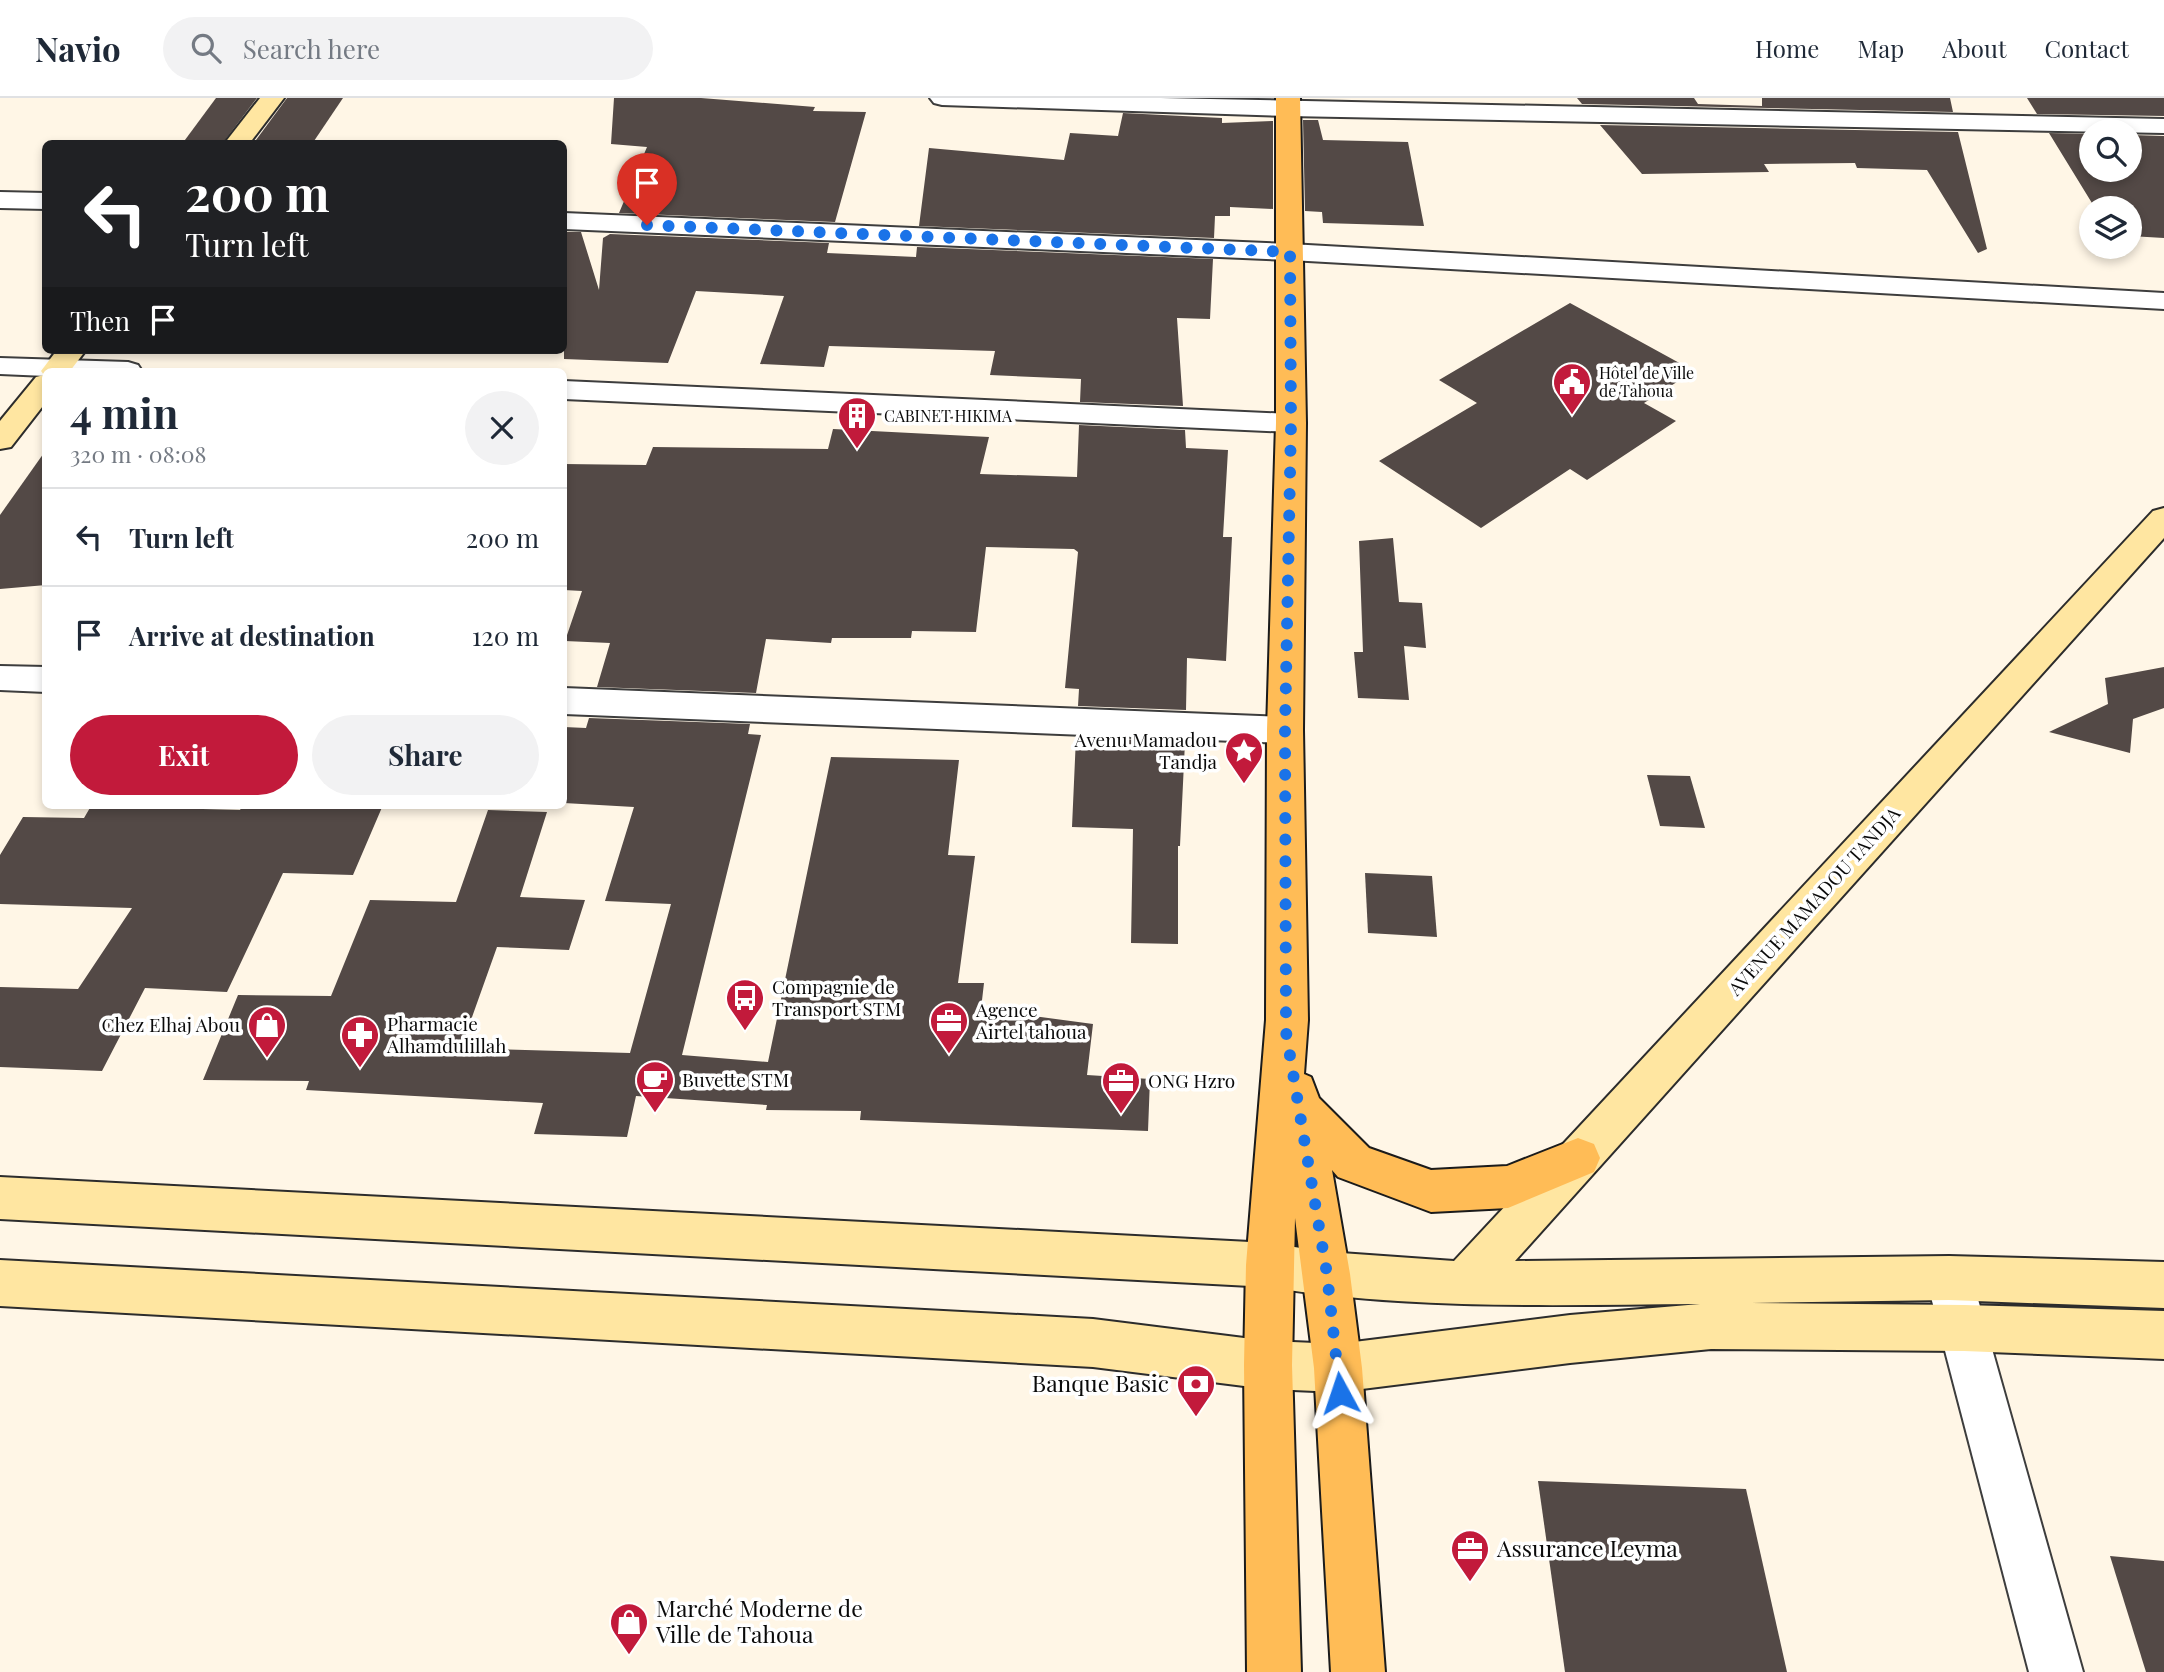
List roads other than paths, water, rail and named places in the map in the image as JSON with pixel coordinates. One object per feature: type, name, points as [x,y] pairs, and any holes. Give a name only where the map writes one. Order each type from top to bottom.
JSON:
[{"type":"main road","points":[[1274,1672],[1268,1365],[1269,1265],[1286,1032],[1285,730],[1291,423],[1288,104]]},
{"type":"main road","points":[[1286,1032],[1327,1274],[1338,1368],[1358,1672]]},
{"type":"main road","points":[[1300,1108],[1354,1163],[1431,1191],[1508,1187],[1578,1158]]},
{"type":"street","points":[[239,140],[272,98]]},
{"type":"street","points":[[942,98],[2164,125]]},
{"type":"street","points":[[0,200],[42,201]]},
{"type":"street","points":[[567,221],[1290,252],[2164,301]]},
{"type":"street","points":[[0,366],[58,368]]},
{"type":"street","points":[[0,440],[42,388]]},
{"type":"street","points":[[567,390],[1291,423]]},
{"type":"street","name":"AVENUE MAMADOU TANDJA","points":[[1464,1284],[2164,518]]},
{"type":"street","points":[[0,678],[42,680]]},
{"type":"street","points":[[567,701],[1285,730]]},
{"type":"street","points":[[0,1198],[1269,1265],[1327,1274],[1464,1284],[1949,1278],[2164,1285]]},
{"type":"street","points":[[1949,1278],[2056,1672]]},
{"type":"street","points":[[0,1283],[1093,1343],[1268,1365],[1338,1368],[1570,1339],[1711,1326],[1964,1328],[2164,1335]]},
{"type":"place","name":"Hôtel de Ville de Tahoua","points":[[1572,416]]},
{"type":"place","name":"CABINET HIKIMA","points":[[857,450]]},
{"type":"place","name":"Avenu Mamadou Tandja","points":[[1244,785]]},
{"type":"place","name":"Compagnie de Transport STM","points":[[745,1032]]},
{"type":"place","name":"Agence Airtel tahoua","points":[[949,1055]]},
{"type":"place","name":"Chez Elhaj Abou","points":[[267,1059]]},
{"type":"place","name":"Pharmacie Alhamdulillah","points":[[360,1069]]},
{"type":"place","name":"Buvette STM","points":[[655,1114]]},
{"type":"place","name":"ONG Hzro","points":[[1121,1115]]},
{"type":"place","name":"Banque Basic","points":[[1196,1418]]},
{"type":"place","name":"Assurance Leyma","points":[[1470,1583]]},
{"type":"place","name":"Marché Moderne de Ville de Tahoua","points":[[629,1656]]}]
